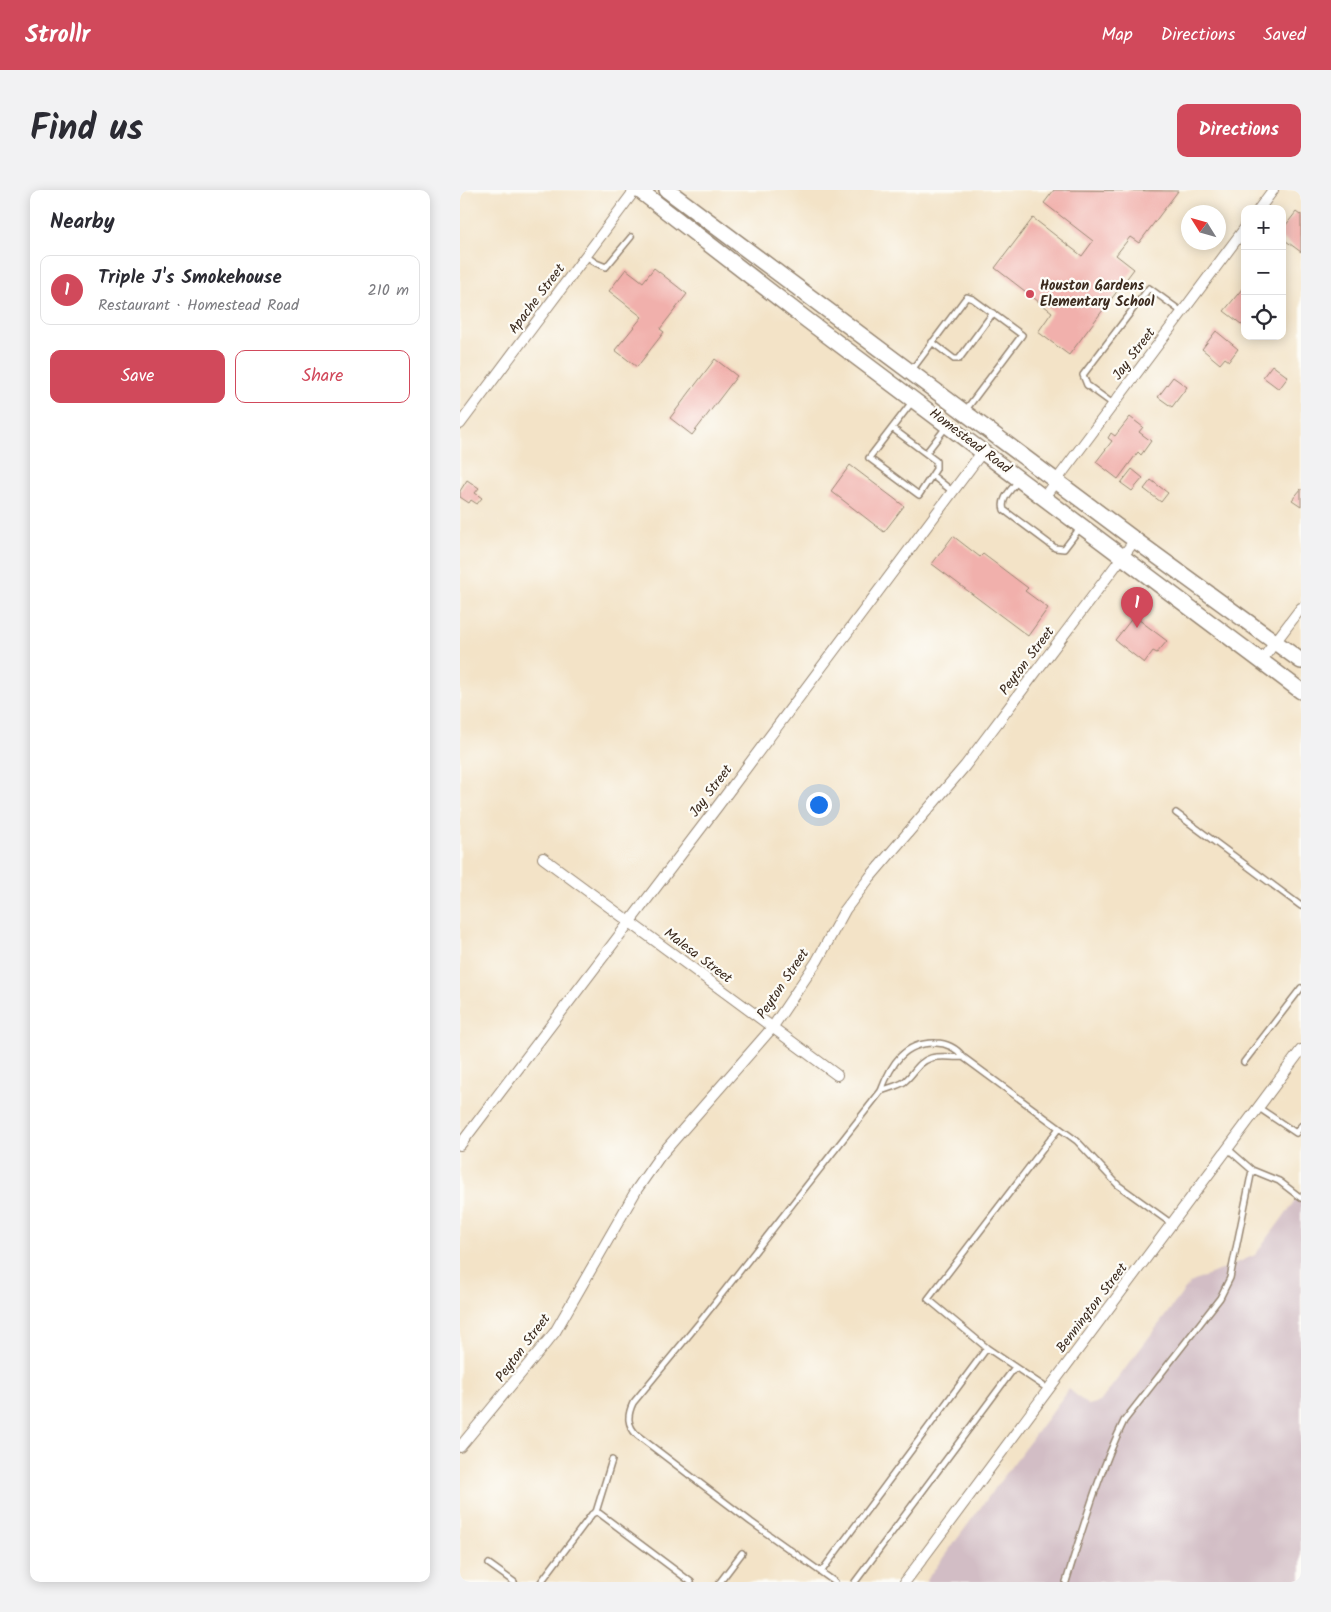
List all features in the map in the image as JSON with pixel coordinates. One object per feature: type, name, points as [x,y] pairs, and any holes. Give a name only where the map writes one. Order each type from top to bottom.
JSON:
[{"type":"main road","name":"Homestead Road","points":[[639,190],[807,320],[1020,478],[1301,691]]},
{"type":"main road","name":"Homestead Road","points":[[667,190],[1056,481],[1301,661]]},
{"type":"street","name":"Apache Street","points":[[460,424],[635,190]]},
{"type":"street","points":[[1262,205],[1273,190]]},
{"type":"street","name":"Jay Street","points":[[1044,497],[1241,233]]},
{"type":"street","name":"Jay Street","points":[[460,1145],[982,451]]},
{"type":"street","name":"Peyton Street","points":[[460,1447],[555,1332],[637,1189],[660,1156],[772,1028],[816,961],[845,910],[870,877],[965,766],[1136,540]]},
{"type":"street","points":[[1261,661],[1301,608]]},
{"type":"street","name":"Malesa Street","points":[[543,858],[837,1075]]},
{"type":"street","name":"Bennington Street","points":[[905,1582],[1301,1050]]},
{"type":"lane","points":[[586,256],[606,267],[630,236]]},
{"type":"lane","points":[[1113,404],[1087,385],[1083,375],[1149,288],[1182,312]]},
{"type":"lane","points":[[910,372],[968,297],[993,313],[1022,335],[964,411]]},
{"type":"lane","points":[[932,342],[954,359],[959,359],[993,313]]},
{"type":"lane","points":[[892,428],[936,461],[936,469],[919,495],[869,458],[913,399]]},
{"type":"lane","points":[[926,453],[948,425]]},
{"type":"lane","points":[[932,476],[952,491]]},
{"type":"lane","points":[[1020,478],[1003,500],[1004,510],[1011,516],[1060,550],[1064,548],[1082,525]]},
{"type":"lane","points":[[1176,813],[1301,906]]},
{"type":"lane","points":[[1244,1062],[1301,988]]},
{"type":"lane","points":[[835,1582],[751,1522],[637,1435],[629,1424],[628,1416],[634,1403],[881,1091],[889,1070],[908,1050],[925,1043],[941,1043],[959,1051],[963,1057],[1077,1141],[1118,1185],[1172,1224]]},
{"type":"lane","points":[[881,1091],[904,1082],[922,1062],[930,1058],[940,1056],[963,1057]]},
{"type":"lane","points":[[1259,1108],[1296,1133],[1301,1126]]},
{"type":"lane","points":[[1048,1389],[987,1348],[928,1299],[1059,1128]]},
{"type":"lane","points":[[1228,1149],[1252,1170],[1279,1181],[1301,1198]]},
{"type":"lane","points":[[1066,1582],[1088,1512],[1114,1442],[1124,1421],[1220,1298],[1230,1278],[1252,1170]]},
{"type":"lane","points":[[821,1572],[987,1348]]},
{"type":"lane","points":[[855,1582],[1015,1367]]},
{"type":"lane","points":[[541,1582],[592,1514],[596,1512],[612,1460]]},
{"type":"lane","points":[[596,1512],[600,1512],[691,1582]]},
{"type":"lane","points":[[720,1582],[742,1553]]},
{"type":"lane","points":[[489,1564],[514,1582]]},
{"type":"shaded area","points":[[1301,1193],[1301,1582],[925,1582],[1069,1389],[1088,1405],[1100,1402],[1190,1283],[1255,1255]]},
{"type":"building","points":[[1054,190],[1178,191],[1139,243],[1130,237],[1116,255],[1134,269],[1069,355],[1038,332],[1052,312],[995,268],[1033,218],[1082,256],[1093,241],[1044,203]]},
{"type":"building","points":[[1296,212],[1301,214],[1301,252],[1286,241],[1286,225]]},
{"type":"building","points":[[654,268],[687,294],[660,329],[664,332],[637,367],[615,350],[642,317],[609,291],[626,269],[643,282]]},
{"type":"building","points":[[1241,290],[1241,324],[1224,311]]},
{"type":"building","points":[[1216,331],[1238,349],[1229,361],[1225,358],[1220,364],[1202,349]]},
{"type":"building","points":[[715,359],[737,376],[692,435],[670,418]]},
{"type":"building","points":[[1272,365],[1288,377],[1279,389],[1263,377]]},
{"type":"building","points":[[1173,377],[1187,387],[1172,407],[1158,397]]},
{"type":"building","points":[[1130,417],[1143,427],[1139,432],[1151,441],[1141,455],[1138,452],[1118,479],[1096,462],[1112,441],[1108,438],[1111,433],[1115,436]]},
{"type":"building","points":[[850,465],[904,506],[884,532],[831,491]]},
{"type":"building","points":[[1132,469],[1143,478],[1132,491],[1121,483]]},
{"type":"building","points":[[467,480],[479,488],[475,493],[482,498],[477,504],[471,500],[469,503],[460,497],[460,491]]},
{"type":"building","points":[[1151,480],[1168,493],[1161,502],[1144,489]]},
{"type":"building","points":[[1301,489],[1301,506],[1292,500]]},
{"type":"building","points":[[953,536],[980,557],[983,554],[1028,588],[1025,591],[1048,608],[1028,636],[932,564]]},
{"type":"building","points":[[1134,616],[1167,641],[1157,653],[1153,651],[1144,663],[1115,640]]},
{"type":"place","name":"Houston Gardens Elementary School","points":[[1030,294]]},
{"type":"place","name":"Triple J's Smokehouse","points":[[1137,628]]}]
